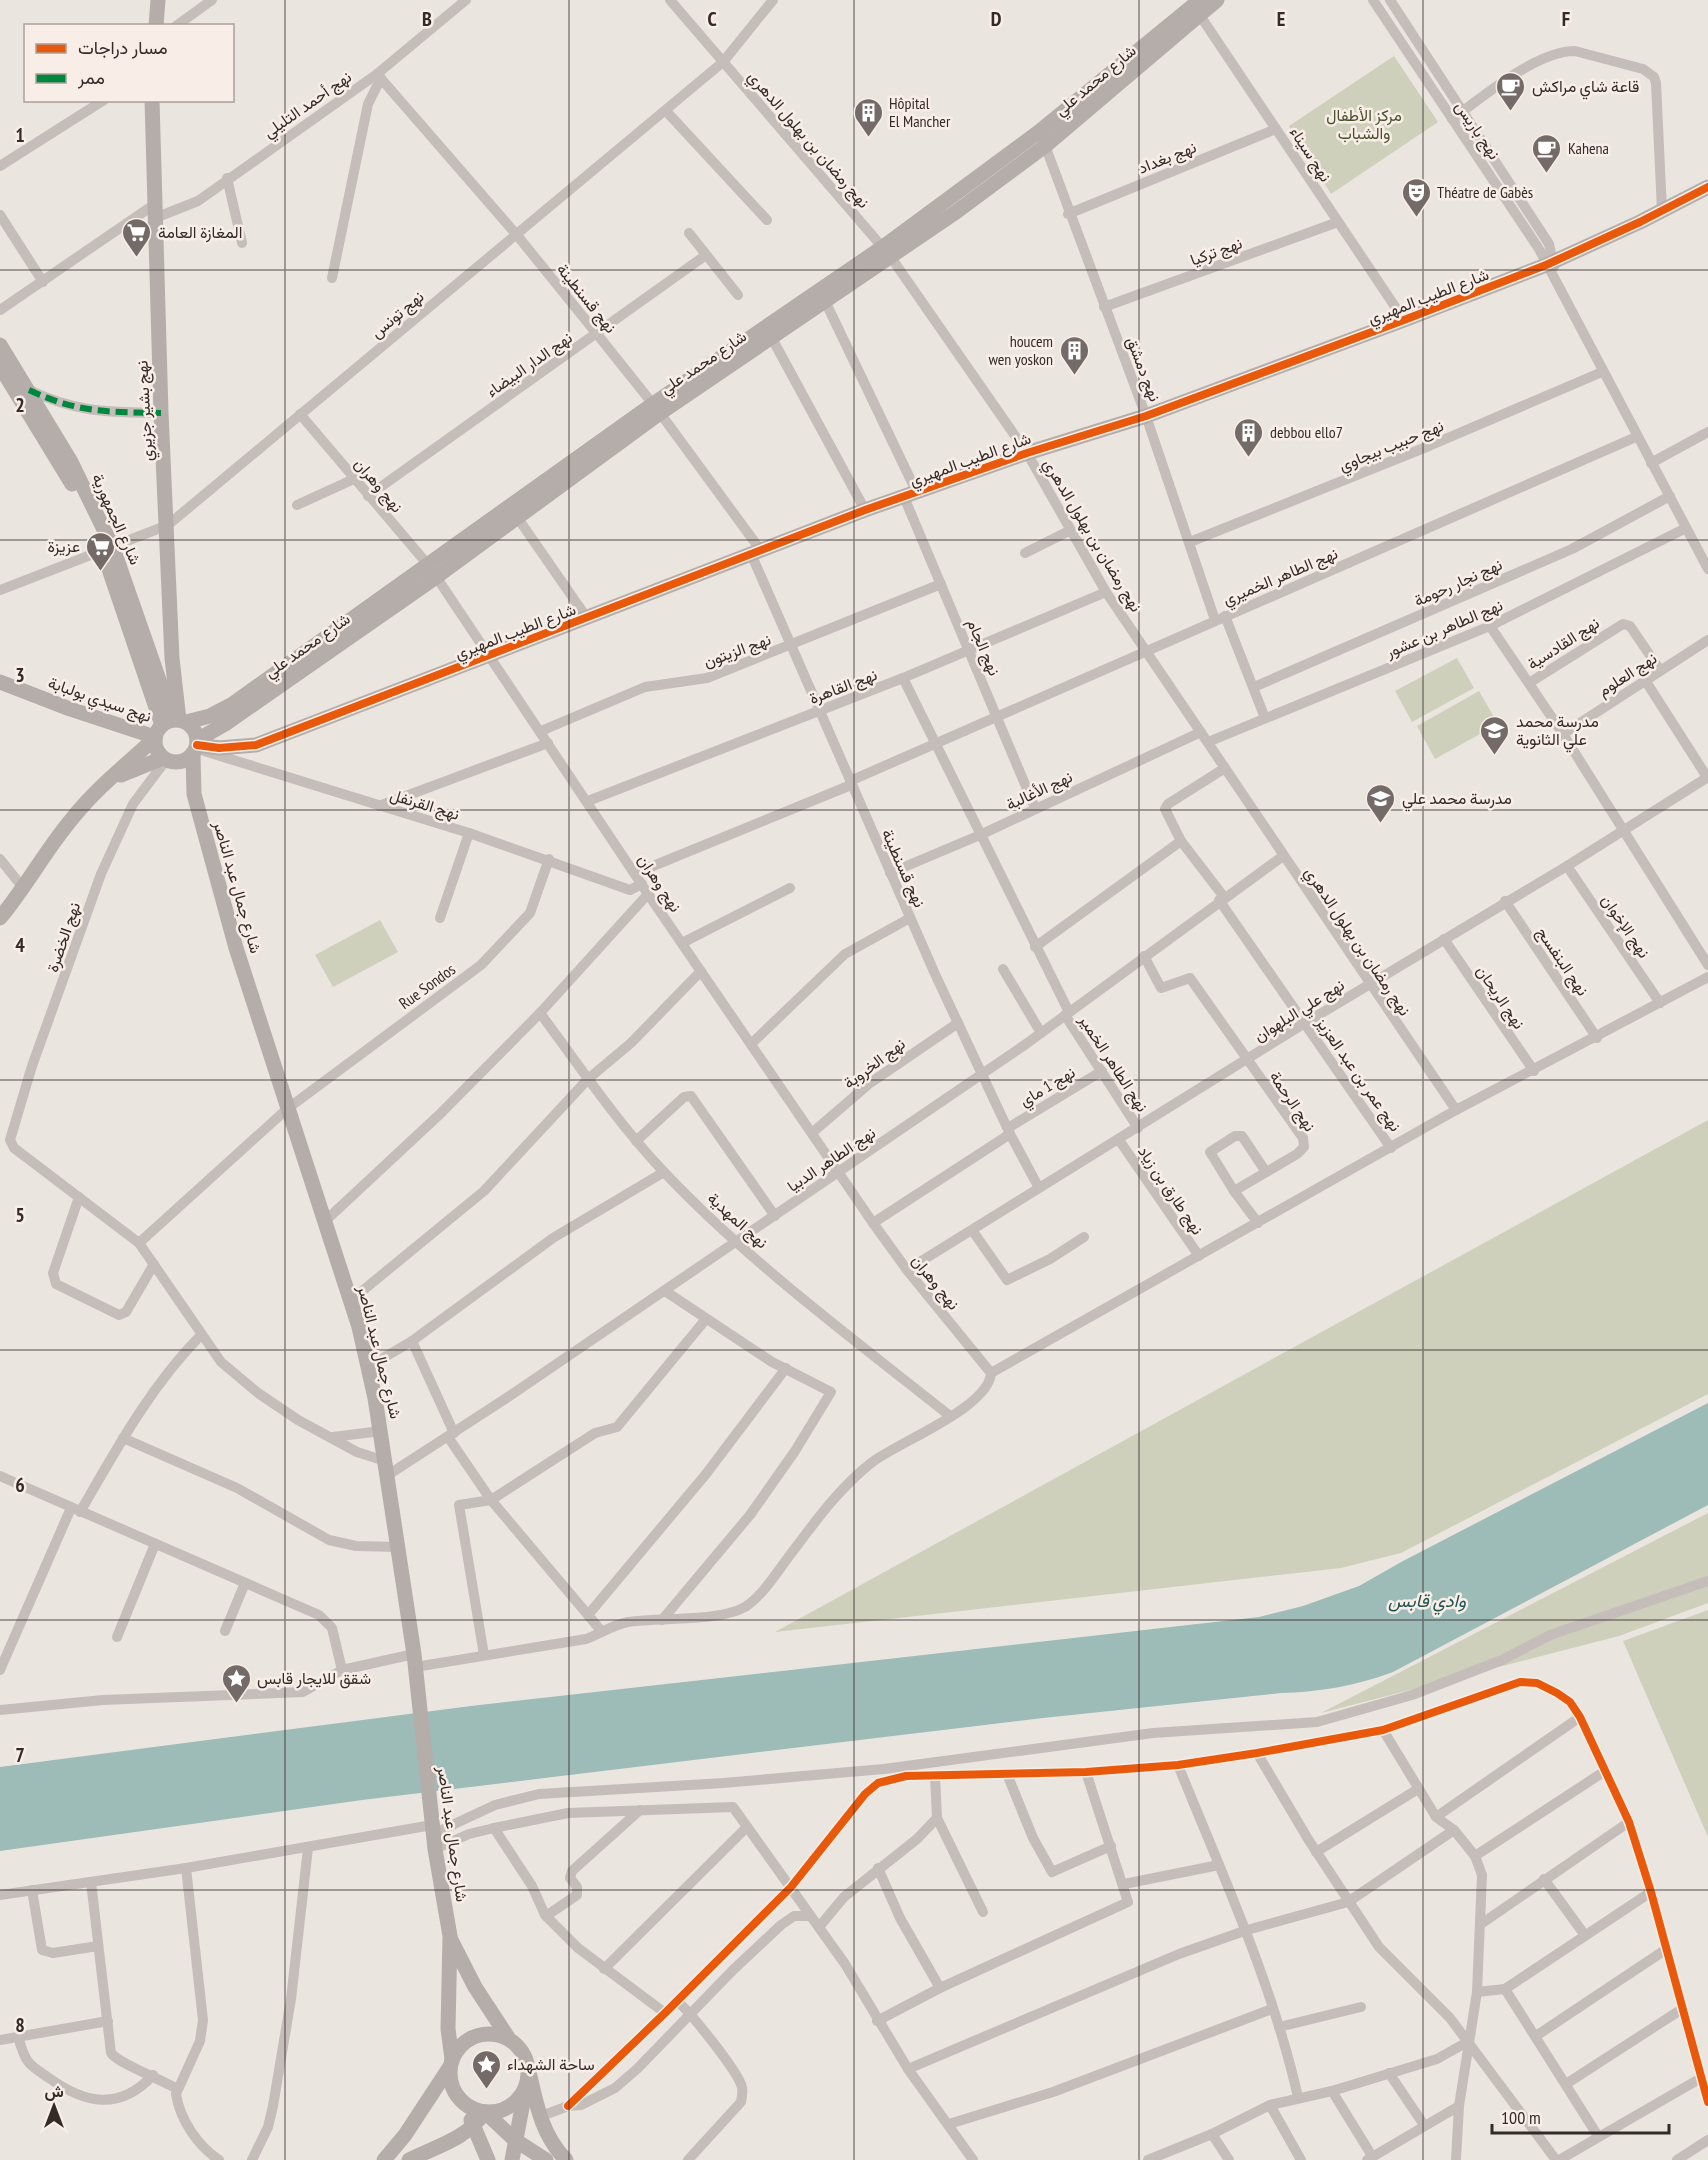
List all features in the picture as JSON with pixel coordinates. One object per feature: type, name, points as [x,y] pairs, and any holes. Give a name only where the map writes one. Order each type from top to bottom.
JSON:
[{"type":"street","points":[[156,24],[158,0]]},
{"type":"street","points":[[179,24],[212,0]]},
{"type":"street","name":"نهج أحمد التليلي","points":[[0,310],[155,211],[198,201],[227,178],[379,76],[466,0]]},
{"type":"street","name":"نهج رمضان بن بهلول الدهري","points":[[670,0],[815,172],[886,251],[1027,453],[1069,531],[1106,591],[1456,1110]]},
{"type":"street","name":"نهج تونس","points":[[0,590],[168,525],[723,62],[773,0]]},
{"type":"street","name":"شارع محمد علي","points":[[196,747],[657,408],[886,251],[1042,139],[1197,7],[1217,0]]},
{"type":"street","name":"نهج باريس","points":[[1373,0],[1550,263]]},
{"type":"street","points":[[1381,12],[1394,1]]},
{"type":"street","name":"نهج باريس","points":[[1394,1],[1462,111],[1549,244],[1554,279],[1708,569]]},
{"type":"street","name":"نهج سيناء","points":[[1197,7],[1404,320]]},
{"type":"street","points":[[1452,119],[1541,60],[1565,51],[1575,51],[1643,69],[1654,77],[1656,83],[1662,211]]},
{"type":"street","points":[[332,278],[368,104],[379,76]]},
{"type":"street","name":"نهج قسنطينة","points":[[379,76],[516,234],[657,408],[757,554],[791,646],[910,918],[1009,1131],[1039,1188]]},
{"type":"street","points":[[0,166],[101,102]]},
{"type":"street","name":"نهج بشير جزيري","points":[[152,102],[161,413],[168,525],[172,658],[168,727]]},
{"type":"street","points":[[666,111],[767,220]]},
{"type":"street","name":"نهج بغداد","points":[[1068,214],[1276,129]]},
{"type":"street","name":"نهج دمشق","points":[[1042,139],[1068,214],[1146,416],[1190,542],[1220,618],[1254,687],[1265,718]]},
{"type":"street","points":[[227,178],[242,243]]},
{"type":"street","name":"شارع الطيب المهيري","points":[[196,747],[256,745],[757,554],[865,510],[1027,453],[1146,416],[1550,263],[1708,187]]},
{"type":"street","points":[[0,215],[42,282]]},
{"type":"street","name":"نهج تركيا","points":[[1104,307],[1338,222]]},
{"type":"street","points":[[689,233],[738,295]]},
{"type":"street","name":"شارع محمد علي","points":[[768,332],[825,302],[886,251]]},
{"type":"street","name":"نهج الدار البيضاء","points":[[368,496],[706,255]]},
{"type":"street","name":"نهج الجام","points":[[825,302],[911,495],[941,584],[1035,808]]},
{"type":"street","points":[[768,332],[865,510]]},
{"type":"street","name":"شارع الجمهورية","points":[[0,345],[72,462],[108,550],[168,727]]},
{"type":"street","name":"شارع الجمهورية","points":[[0,366],[67,474],[108,550]]},
{"type":"street","name":"نهج حبيب بيجاوي","points":[[1190,542],[1429,446],[1602,372]]},
{"type":"street","points":[[29,390],[54,402],[92,412],[161,413]]},
{"type":"street","name":"شارع محمد علي","points":[[168,727],[210,716],[231,705],[517,517],[657,408]]},
{"type":"street","name":"نهج وهران","points":[[300,414],[433,571],[648,894],[813,1132],[873,1223],[907,1270],[991,1373]]},
{"type":"street","points":[[1651,463],[1708,432]]},
{"type":"street","name":"نهج الطاهر الخميري","points":[[636,873],[851,783],[1220,618],[1636,437]]},
{"type":"street","points":[[297,505],[354,479]]},
{"type":"street","name":"نهج نجار رحومة","points":[[1254,687],[1572,549],[1671,496]]},
{"type":"street","points":[[517,517],[587,618]]},
{"type":"street","name":"نهج الطاهر بن عشور","points":[[1204,737],[1265,718],[1490,626],[1686,528]]},
{"type":"street","points":[[1025,553],[1069,531]]},
{"type":"street","name":"نهج الزيتون","points":[[541,731],[645,687],[707,678],[941,584]]},
{"type":"street","name":"نهج القاهرة","points":[[588,801],[903,678],[1106,591]]},
{"type":"street","name":"نهج القادسية","points":[[1529,683],[1623,624],[1630,626],[1660,670]]},
{"type":"street","points":[[1490,626],[1563,734],[1708,965]]},
{"type":"street","name":"نهج العلوم","points":[[1563,734],[1708,640]]},
{"type":"street","points":[[903,678],[1067,1014]]},
{"type":"street","points":[[1646,680],[1707,777]]},
{"type":"street","name":"نهج سيدي بولبابة","points":[[0,682],[70,710],[168,727]]},
{"type":"street","points":[[166,760],[155,746],[168,727]]},
{"type":"street","points":[[0,918],[24,889],[70,820],[113,778],[168,727],[192,727],[196,747],[183,761],[166,760],[113,778]]},
{"type":"street","name":"نهج الأغالبة","points":[[890,873],[980,835],[1035,808],[1204,737]]},
{"type":"street","points":[[379,806],[548,743]]},
{"type":"street","name":"شارع جمال عبد الناصر","points":[[196,747],[194,794],[236,948],[350,1301],[368,1367],[387,1468],[415,1668],[433,1830],[450,1936]]},
{"type":"street","name":"نهج القرنفل","points":[[196,747],[549,859],[630,890],[642,884]]},
{"type":"street","name":"شارع جمال عبد الناصر","points":[[166,760],[194,794]]},
{"type":"street","name":"نهج الخضرة","points":[[79,1197],[14,1148],[9,1135],[101,874],[133,804],[166,760]]},
{"type":"street","name":"نهج عمر بن عبد العزيز","points":[[1225,768],[1166,807],[1166,813],[1181,841],[1391,1148]]},
{"type":"street","name":"نهج علي البلهوان","points":[[907,1270],[1305,1023],[1505,901],[1567,866],[1707,777]]},
{"type":"street","points":[[440,918],[469,833]]},
{"type":"street","points":[[1035,947],[1181,841]]},
{"type":"street","name":"نهج الطاهر الدبيا","points":[[387,1468],[451,1435],[775,1216],[1041,1033],[1222,898],[1283,856]]},
{"type":"street","points":[[0,859],[24,889]]},
{"type":"street","name":"Rue Sondos","points":[[139,1243],[287,1109],[481,965],[530,913],[549,859]]},
{"type":"street","name":"نهج الإخوان","points":[[1567,866],[1660,1003]]},
{"type":"street","points":[[682,943],[790,888]]},
{"type":"street","points":[[323,1223],[440,1114],[540,1013],[648,894]]},
{"type":"street","name":"نهج البنفسج","points":[[1505,901],[1597,1038]]},
{"type":"street","points":[[751,1044],[845,954],[910,918]]},
{"type":"street","name":"نهج الريحان","points":[[1444,939],[1534,1071]]},
{"type":"street","points":[[1144,956],[1161,988],[1190,978],[1248,1060]]},
{"type":"street","points":[[1003,969],[1041,1033]]},
{"type":"street","points":[[350,1301],[484,1191],[588,1079],[630,1044],[701,971]]},
{"type":"street","points":[[0,1710],[103,1700],[303,1692],[342,1670],[415,1668],[586,1639],[619,1624],[726,1613],[746,1606],[771,1580],[833,1500],[859,1474],[880,1457],[950,1416],[984,1391],[991,1380],[991,1373],[1456,1110],[1597,1038],[1708,977]]},
{"type":"street","name":"نهج المهدية","points":[[540,1013],[636,1141],[664,1172],[737,1241],[950,1416]]},
{"type":"street","name":"نهج الطاهر الخمير","points":[[1067,1014],[1138,1128]]},
{"type":"street","name":"نهج الخروبة","points":[[813,1132],[870,1083],[958,1023]]},
{"type":"street","name":"نهج الرحمة","points":[[1234,1191],[1297,1154],[1302,1150],[1304,1142],[1248,1060]]},
{"type":"street","name":"نهج 1 ماي","points":[[873,1223],[1102,1071]]},
{"type":"street","points":[[636,1141],[684,1097],[691,1095],[775,1216]]},
{"type":"street","points":[[1258,1223],[1234,1191],[1210,1152],[1235,1136],[1242,1136],[1266,1172]]},
{"type":"street","name":"نهج طارق بن زياد","points":[[1119,1140],[1198,1256]]},
{"type":"street","points":[[368,1367],[412,1341],[553,1238],[664,1172]]},
{"type":"street","points":[[154,1264],[133,1302],[122,1314],[115,1314],[56,1284],[54,1273],[79,1197],[139,1243],[154,1264],[201,1335],[221,1362],[258,1393],[327,1436],[387,1468]]},
{"type":"street","points":[[972,1230],[1007,1280],[1042,1264],[1084,1237]]},
{"type":"street","points":[[662,1620],[750,1515],[795,1451],[831,1393],[831,1390],[786,1368],[664,1291]]},
{"type":"street","points":[[484,1655],[459,1505],[491,1500],[596,1433],[617,1427],[706,1319]]},
{"type":"street","points":[[0,1670],[75,1510],[175,1362],[201,1335]]},
{"type":"street","points":[[412,1341],[451,1435],[491,1500],[602,1632]]},
{"type":"street","points":[[588,1615],[706,1474],[786,1368]]},
{"type":"street","points":[[327,1436],[343,1438],[381,1431]]},
{"type":"street","points":[[123,1438],[237,1488],[329,1540],[356,1546],[398,1547]]},
{"type":"street","points":[[0,1476],[319,1615],[327,1621],[334,1635],[342,1670]]},
{"type":"street","points":[[117,1637],[155,1544]]},
{"type":"street","points":[[0,1895],[186,1868],[252,1854],[433,1830],[495,1805],[539,1794],[723,1783],[884,1769],[1153,1733],[1317,1722],[1342,1717],[1412,1695],[1502,1660],[1550,1635],[1708,1581]]},
{"type":"street","points":[[225,1631],[245,1583]]},
{"type":"street","points":[[568,2106],[791,1887],[873,1786],[898,1777],[1086,1772],[1178,1765],[1257,1753],[1383,1730],[1520,1682],[1537,1683],[1570,1702],[1580,1718],[1629,1822],[1651,1892],[1708,2102]]},
{"type":"street","points":[[1436,1816],[1580,1718]]},
{"type":"street","points":[[1383,1730],[1436,1816],[1454,1830],[1475,1856],[1482,1875],[1477,1992],[1459,2106],[1456,2160]]},
{"type":"street","points":[[1257,1753],[1316,1852],[1384,1955],[1434,2002],[1469,2041],[1558,2160],[1701,2078]]},
{"type":"street","points":[[1178,1765],[1247,1930],[1279,2027],[1298,2097]]},
{"type":"street","points":[[1475,1856],[1605,1771]]},
{"type":"street","points":[[877,2021],[940,1988],[1128,1902],[1086,1772]]},
{"type":"street","points":[[1006,1774],[1033,1838],[1052,1872],[1111,1846]]},
{"type":"street","points":[[935,1776],[937,1818],[983,1912]]},
{"type":"street","points":[[1316,1852],[1418,1789]]},
{"type":"street","points":[[433,1830],[469,1834],[550,1815],[729,1806],[747,1827],[845,1964],[877,2021],[908,2069],[973,2160]]},
{"type":"street","points":[[546,1916],[577,1895],[577,1887],[570,1878],[572,1871],[639,1810]]},
{"type":"street","points":[[819,1927],[844,1897],[917,1839],[937,1818]]},
{"type":"street","points":[[1481,1924],[1629,1822]]},
{"type":"street","points":[[604,1969],[747,1827]]},
{"type":"street","points":[[494,1828],[532,1886],[546,1916],[578,1948],[665,2013]]},
{"type":"street","points":[[908,2069],[1179,1954],[1247,1930],[1348,1902],[1454,1830]]},
{"type":"street","points":[[252,2160],[268,2127],[273,2106],[291,1999],[308,1848]]},
{"type":"street","points":[[1124,1884],[1218,1865]]},
{"type":"street","points":[[186,1868],[203,2020],[200,2041],[177,2089],[177,2103],[203,2148],[219,2160]]},
{"type":"street","points":[[878,1868],[900,1918],[940,1988]]},
{"type":"street","points":[[1544,1879],[1584,1934]]},
{"type":"street","points":[[91,1881],[109,2043],[114,2057],[177,2089]]},
{"type":"street","points":[[32,1890],[42,1950],[53,1953],[98,1946]]},
{"type":"street","points":[[1477,1992],[1505,1989],[1584,1934],[1651,1892]]},
{"type":"street","points":[[539,2117],[568,2106],[581,2105],[615,2088],[781,1925],[794,1916],[809,1916]]},
{"type":"street","points":[[450,1936],[475,1988],[509,2038],[522,2051],[539,2117],[551,2144],[566,2160]]},
{"type":"street","points":[[450,1936],[448,2029],[455,2093],[466,2106],[488,2160]]},
{"type":"street","points":[[1536,2036],[1665,1950]]},
{"type":"street","points":[[1505,1989],[1598,2136]]},
{"type":"street","points":[[676,2001],[692,2013],[738,2080],[743,2094],[741,2102],[688,2160]]},
{"type":"street","points":[[1279,2027],[1361,2007]]},
{"type":"street","points":[[949,2124],[1053,2092],[1272,2009]]},
{"type":"street","points":[[1566,2084],[1682,2009]]},
{"type":"street","points":[[0,2040],[108,2021]]},
{"type":"street","points":[[384,2160],[405,2135],[465,2041],[476,2035],[498,2034],[509,2038]]},
{"type":"street","points":[[18,2038],[27,2061],[62,2087],[90,2100],[110,2099],[130,2094],[153,2075]]},
{"type":"street","points":[[1148,2160],[1162,2158],[1270,2105],[1332,2091],[1437,2059],[1469,2041]]},
{"type":"street","points":[[1389,2073],[1424,2125]]},
{"type":"street","points":[[409,2160],[474,2128],[486,2112],[507,2108],[524,2092],[528,2075]]},
{"type":"street","points":[[512,2160],[528,2075]]},
{"type":"street","points":[[1332,2091],[1369,2158],[1459,2106]]},
{"type":"street","points":[[1270,2105],[1301,2160]]},
{"type":"street","points":[[466,2106],[486,2112],[515,2140],[546,2160]]},
{"type":"street","points":[[1212,2134],[1229,2160]]},
{"type":"street","points":[[1677,2160],[1708,2140]]},
{"type":"green space","name":"مركز الأطفال والشباب","points":[[1394,56],[1438,122],[1331,194],[1289,126]]},
{"type":"green space","points":[[1457,658],[1474,688],[1412,722],[1395,691]]},
{"type":"green space","points":[[1479,691],[1498,724],[1435,759],[1417,726]]},
{"type":"green space","points":[[380,920],[398,952],[333,987],[315,955]]},
{"type":"green space","points":[[1708,1120],[1708,1394],[1401,1553],[1341,1568],[775,1632]]},
{"type":"green space","points":[[1708,1513],[1708,1603],[1619,1636],[1321,1713]]},
{"type":"green space","points":[[1708,1610],[1708,1837],[1623,1641]]},
{"type":"water","name":"وادي قابس","points":[[1708,1403],[1708,1505],[1393,1672],[1365,1681],[1310,1691],[1043,1718],[362,1800],[0,1851],[0,1767],[471,1706],[1259,1617],[1303,1606],[1359,1586]]},
{"type":"marked path","points":[[29,390],[63,403],[94,410],[161,413]]},
{"type":"cycle path","points":[[197,745],[219,748],[256,745],[865,510],[1027,453],[1146,416],[1404,320],[1546,265],[1640,222],[1708,187]]},
{"type":"cycle path","points":[[568,2106],[791,1887],[865,1794],[878,1783],[906,1776],[1086,1772],[1178,1765],[1257,1753],[1383,1730],[1520,1682],[1537,1683],[1570,1702],[1580,1717],[1629,1822],[1651,1892],[1708,2102]]},
{"type":"place","name":"قاعة شاي مراكش","points":[[1511,112]]},
{"type":"place","name":"Hôpital El Mancher","points":[[868,138]]},
{"type":"place","name":"Kahena","points":[[1547,174]]},
{"type":"place","name":"Théatre de Gabès","points":[[1416,218]]},
{"type":"place","name":"المغازة العامة","points":[[137,258]]},
{"type":"place","name":"houcem wen yoskon","points":[[1074,376]]},
{"type":"place","name":"debbou ello7","points":[[1249,458]]},
{"type":"place","name":"عزيزة","points":[[101,572]]},
{"type":"place","name":"مدرسة محمد علي الثانوية","points":[[1495,756]]},
{"type":"place","name":"مدرسة محمد علي","points":[[1381,824]]},
{"type":"place","name":"شقق للايجار قابس","points":[[236,1704]]},
{"type":"place","name":"ساحة الشهداء","points":[[486,2090]]}]
